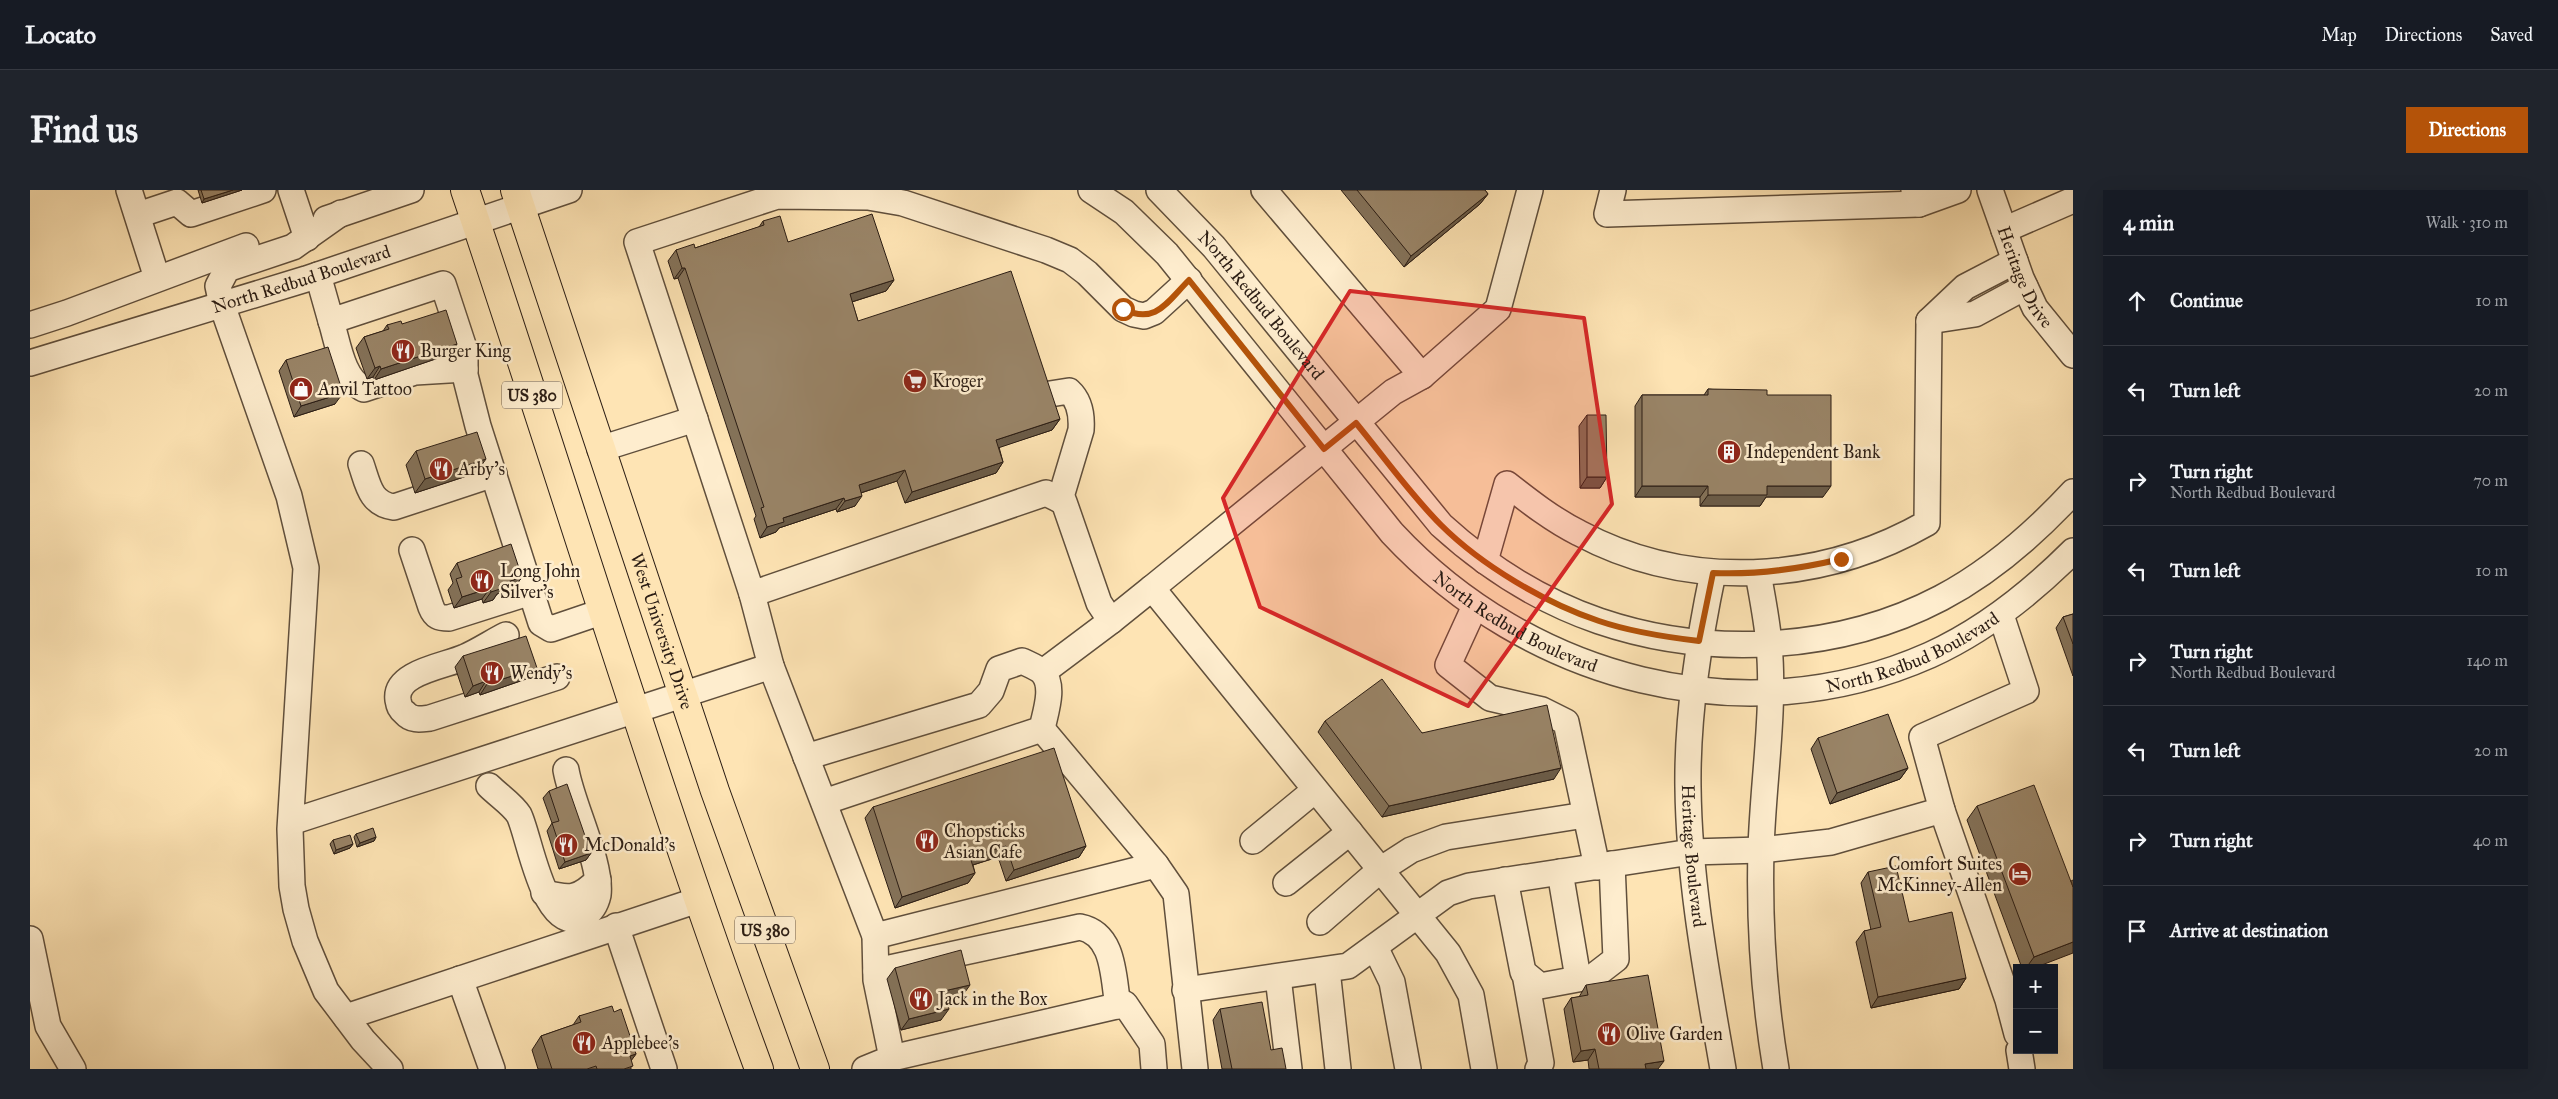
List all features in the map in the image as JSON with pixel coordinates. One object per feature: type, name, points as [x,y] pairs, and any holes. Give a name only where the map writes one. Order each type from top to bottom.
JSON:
[{"type":"highway","name":"US 380","points":[[465,190],[633,709],[698,900],[759,1069]]},
{"type":"highway","name":"West University Drive","points":[[518,198],[682,696],[815,1069]]},
{"type":"street","points":[[130,190],[157,278]]},
{"type":"street","points":[[138,215],[177,202],[191,214],[263,190]]},
{"type":"street","points":[[291,190],[305,232]]},
{"type":"street","points":[[30,325],[67,313],[157,278],[305,232],[341,213],[411,190]]},
{"type":"street","name":"North Redbud Boulevard","points":[[30,363],[318,275],[475,221],[518,198],[569,190]]},
{"type":"street","name":"North Redbud Boulevard","points":[[1092,190],[1124,212],[1144,230],[1189,280],[1324,449],[1412,555],[1430,572],[1476,606],[1526,638],[1572,658],[1656,683],[1693,689],[1769,694],[1802,691],[1868,676],[1930,655],[2001,615],[2039,585],[2073,551]]},
{"type":"street","name":"North Redbud Boulevard","points":[[1159,190],[1214,247],[1441,525],[1485,561],[1550,600],[1598,621],[1666,637],[1769,645],[1830,635],[1864,627],[1940,598],[2008,555],[2030,536],[2073,492]]},
{"type":"street","points":[[1264,190],[1422,376]]},
{"type":"street","points":[[1043,672],[1111,621],[1393,392],[1422,376],[1498,309],[1530,190]]},
{"type":"street","points":[[1613,190],[1607,214],[1745,200],[1916,197],[1958,190]]},
{"type":"street","name":"Heritage Drive","points":[[1990,190],[2015,261],[2035,308],[2073,355]]},
{"type":"street","points":[[892,1058],[876,971],[875,936],[770,666],[752,594],[637,242],[777,196],[904,196],[1070,260],[1087,273],[1123,309],[1134,314],[1144,316],[1154,312],[1189,280]]},
{"type":"street","points":[[2004,230],[2073,200]]},
{"type":"street","points":[[305,232],[294,248],[227,270],[218,286],[222,305],[289,496],[306,568],[291,822],[292,886],[305,941],[326,991],[346,1018],[390,1069]]},
{"type":"street","points":[[1485,561],[1507,484],[1552,517],[1606,547],[1661,565],[1713,573],[1758,573],[1815,565],[1870,551],[1890,543],[1927,523],[1929,321],[1965,287],[2015,261]]},
{"type":"street","points":[[318,275],[349,376],[355,385],[364,388],[415,372],[465,369]]},
{"type":"street","points":[[331,322],[443,284],[465,351],[465,369],[478,426],[541,624],[551,629],[602,612]]},
{"type":"street","points":[[1929,321],[1975,314],[2025,287]]},
{"type":"street","points":[[1050,394],[1069,391],[1075,396],[1082,418],[1081,430],[1060,500]]},
{"type":"street","points":[[600,449],[695,419]]},
{"type":"street","points":[[361,464],[371,494],[385,506],[394,507],[494,474]]},
{"type":"street","points":[[752,594],[1046,493],[1064,502],[1099,603],[1111,621]]},
{"type":"street","points":[[412,550],[431,607],[434,614],[440,618],[449,618],[531,592]]},
{"type":"street","name":"Heritage Boulevard","points":[[1713,573],[1699,641],[1693,689],[1688,787],[1691,852],[1700,935],[1723,1069]]},
{"type":"street","points":[[1758,573],[1769,645],[1769,694],[1761,850],[1764,968],[1776,1069]]},
{"type":"street","points":[[1152,588],[1448,954],[1471,996],[1484,1069]]},
{"type":"street","points":[[1476,606],[1448,665],[1490,698],[1542,710],[1566,722],[1585,815],[1604,866],[1616,959],[1594,976],[1540,986],[1525,974]]},
{"type":"street","points":[[2001,615],[2026,691],[1922,737],[1942,810],[2013,1019]]},
{"type":"street","points":[[506,635],[464,658],[410,677],[400,687],[398,696],[400,707],[406,715],[418,720],[430,718],[556,677]]},
{"type":"street","points":[[806,757],[979,705],[991,691],[999,669],[1022,661],[1043,672],[1048,685],[1047,707],[1042,729]]},
{"type":"street","points":[[291,822],[633,709],[682,696],[770,666]]},
{"type":"street","points":[[824,802],[1042,729]]},
{"type":"street","points":[[1042,729],[1156,865],[1176,894],[1194,1069]]},
{"type":"street","points":[[489,786],[519,814],[544,893],[558,912],[568,918],[579,918],[590,913],[597,901],[598,880],[569,786],[566,770]]},
{"type":"street","points":[[1253,841],[1315,790]]},
{"type":"street","points":[[1185,990],[1348,966],[1448,893],[1469,886],[1691,852],[1761,850],[1831,842],[1942,810]]},
{"type":"street","points":[[1320,922],[1380,870],[1411,850],[1446,837],[1585,815]]},
{"type":"street","points":[[1286,883],[1350,832]]},
{"type":"street","points":[[875,936],[1156,865]]},
{"type":"street","points":[[1560,872],[1578,978]]},
{"type":"street","points":[[1505,880],[1541,1062],[1538,1069]]},
{"type":"street","points":[[346,1018],[698,900]]},
{"type":"street","points":[[616,926],[664,1069]]},
{"type":"street","points":[[876,971],[999,943],[1080,928],[1091,929],[1100,936],[1110,955],[1118,1006]]},
{"type":"street","points":[[30,939],[48,1026],[73,1069]]},
{"type":"street","points":[[1375,946],[1392,982],[1408,1069]]},
{"type":"street","points":[[1327,970],[1338,1069]]},
{"type":"street","points":[[1278,977],[1289,1069]]},
{"type":"street","points":[[460,979],[492,1069]]},
{"type":"street","points":[[865,1069],[892,1058],[1125,1004],[1152,1044],[1154,1069]]},
{"type":"street","points":[[2020,1054],[2022,1069]]},
{"type":"highlighted area","points":[[1350,291],[1584,318],[1612,504],[1468,706],[1260,607],[1223,498]]},
{"type":"building","points":[[201,190],[233,190],[204,199]]},
{"type":"building","points":[[1357,190],[1485,190],[1488,194],[1411,256]]},
{"type":"building","points":[[872,214],[894,280],[850,294],[858,321],[1011,271],[1060,419],[996,440],[1003,462],[912,492],[905,470],[859,485],[862,496],[845,501],[844,498],[783,518],[784,522],[767,527],[761,508],[764,507],[685,268],[682,268],[676,250],[694,244],[695,248],[764,225],[763,221],[780,216],[788,242]]},
{"type":"building","name":"Burger King","points":[[446,310],[457,344],[381,369],[380,366],[375,368],[364,337],[389,329],[387,325],[401,321],[402,324]]},
{"type":"building","points":[[328,347],[343,393],[301,406],[286,360]]},
{"type":"building","name":"Independent Bank","points":[[1708,389],[1767,390],[1767,395],[1831,395],[1831,486],[1767,486],[1767,495],[1708,495],[1708,486],[1642,486],[1642,395],[1708,395]]},
{"type":"building","points":[[1587,415],[1606,415],[1607,477],[1587,477]]},
{"type":"building","points":[[477,432],[486,459],[425,479],[416,451]]},
{"type":"building","name":"Long John Silver's","points":[[511,544],[522,577],[499,585],[500,589],[491,592],[490,588],[462,597],[456,579],[462,577],[457,563]]},
{"type":"building","points":[[2073,614],[2073,644],[2063,617]]},
{"type":"building","name":"Wendy's","points":[[526,636],[537,668],[487,684],[486,681],[473,686],[463,656]]},
{"type":"building","points":[[1382,679],[1422,733],[1547,705],[1561,768],[1389,806],[1325,721]]},
{"type":"building","points":[[1888,714],[1908,768],[1837,793],[1818,738]]},
{"type":"building","points":[[1054,748],[1086,846],[1014,870],[1006,846],[970,857],[975,873],[902,897],[873,807]]},
{"type":"building","name":"McDonald's","points":[[567,784],[591,853],[565,862],[552,823],[559,821],[549,791]]},
{"type":"building","name":"Comfort Suites McKinney-Allen","points":[[2034,785],[2073,887],[2073,942],[2034,957],[1977,806]]},
{"type":"building","points":[[373,828],[376,837],[360,843],[356,834]]},
{"type":"building","points":[[350,835],[353,844],[336,850],[333,840]]},
{"type":"building","points":[[1896,866],[1909,922],[1952,912],[1966,978],[1878,997],[1864,931],[1881,927],[1868,872]]},
{"type":"building","name":"Jack in the Box","points":[[961,950],[970,985],[944,991],[949,1009],[909,1019],[895,968]]},
{"type":"building","name":"Olive Garden","points":[[1648,975],[1664,1061],[1645,1064],[1646,1069],[1599,1069],[1595,1049],[1581,1051],[1571,998],[1588,995],[1586,985]]},
{"type":"building","points":[[1262,1002],[1271,1050],[1282,1048],[1286,1069],[1232,1069],[1220,1009]]},
{"type":"building","name":"Applebee's","points":[[612,1006],[614,1012],[621,1009],[636,1054],[630,1056],[633,1066],[624,1069],[597,1069],[596,1066],[587,1069],[552,1069],[541,1036],[581,1022],[579,1016]]},
{"type":"place","name":"Burger King","points":[[403,351]]},
{"type":"place","name":"Kroger","points":[[915,381]]},
{"type":"place","name":"Anvil Tattoo","points":[[301,389]]},
{"type":"place","name":"Independent Bank","points":[[1729,452]]},
{"type":"place","name":"Arby's","points":[[441,469]]},
{"type":"place","name":"Long John Silver's","points":[[482,581]]},
{"type":"place","name":"Wendy's","points":[[492,673]]},
{"type":"place","name":"Chopsticks Asian Cafe","points":[[927,841]]},
{"type":"place","name":"McDonald's","points":[[566,845]]},
{"type":"place","name":"Comfort Suites McKinney-Allen","points":[[2020,874]]},
{"type":"place","name":"Jack in the Box","points":[[921,999]]},
{"type":"place","name":"Olive Garden","points":[[1609,1034]]},
{"type":"place","name":"Applebee's","points":[[584,1043]]},
{"type":"route","points":[[1123,309],[1144,316],[1154,312],[1162,307],[1189,280],[1324,449],[1356,423],[1441,525],[1461,543],[1523,585],[1550,600],[1598,621],[1666,637],[1699,641],[1713,573],[1735,574],[1787,570],[1841,559]]}]
